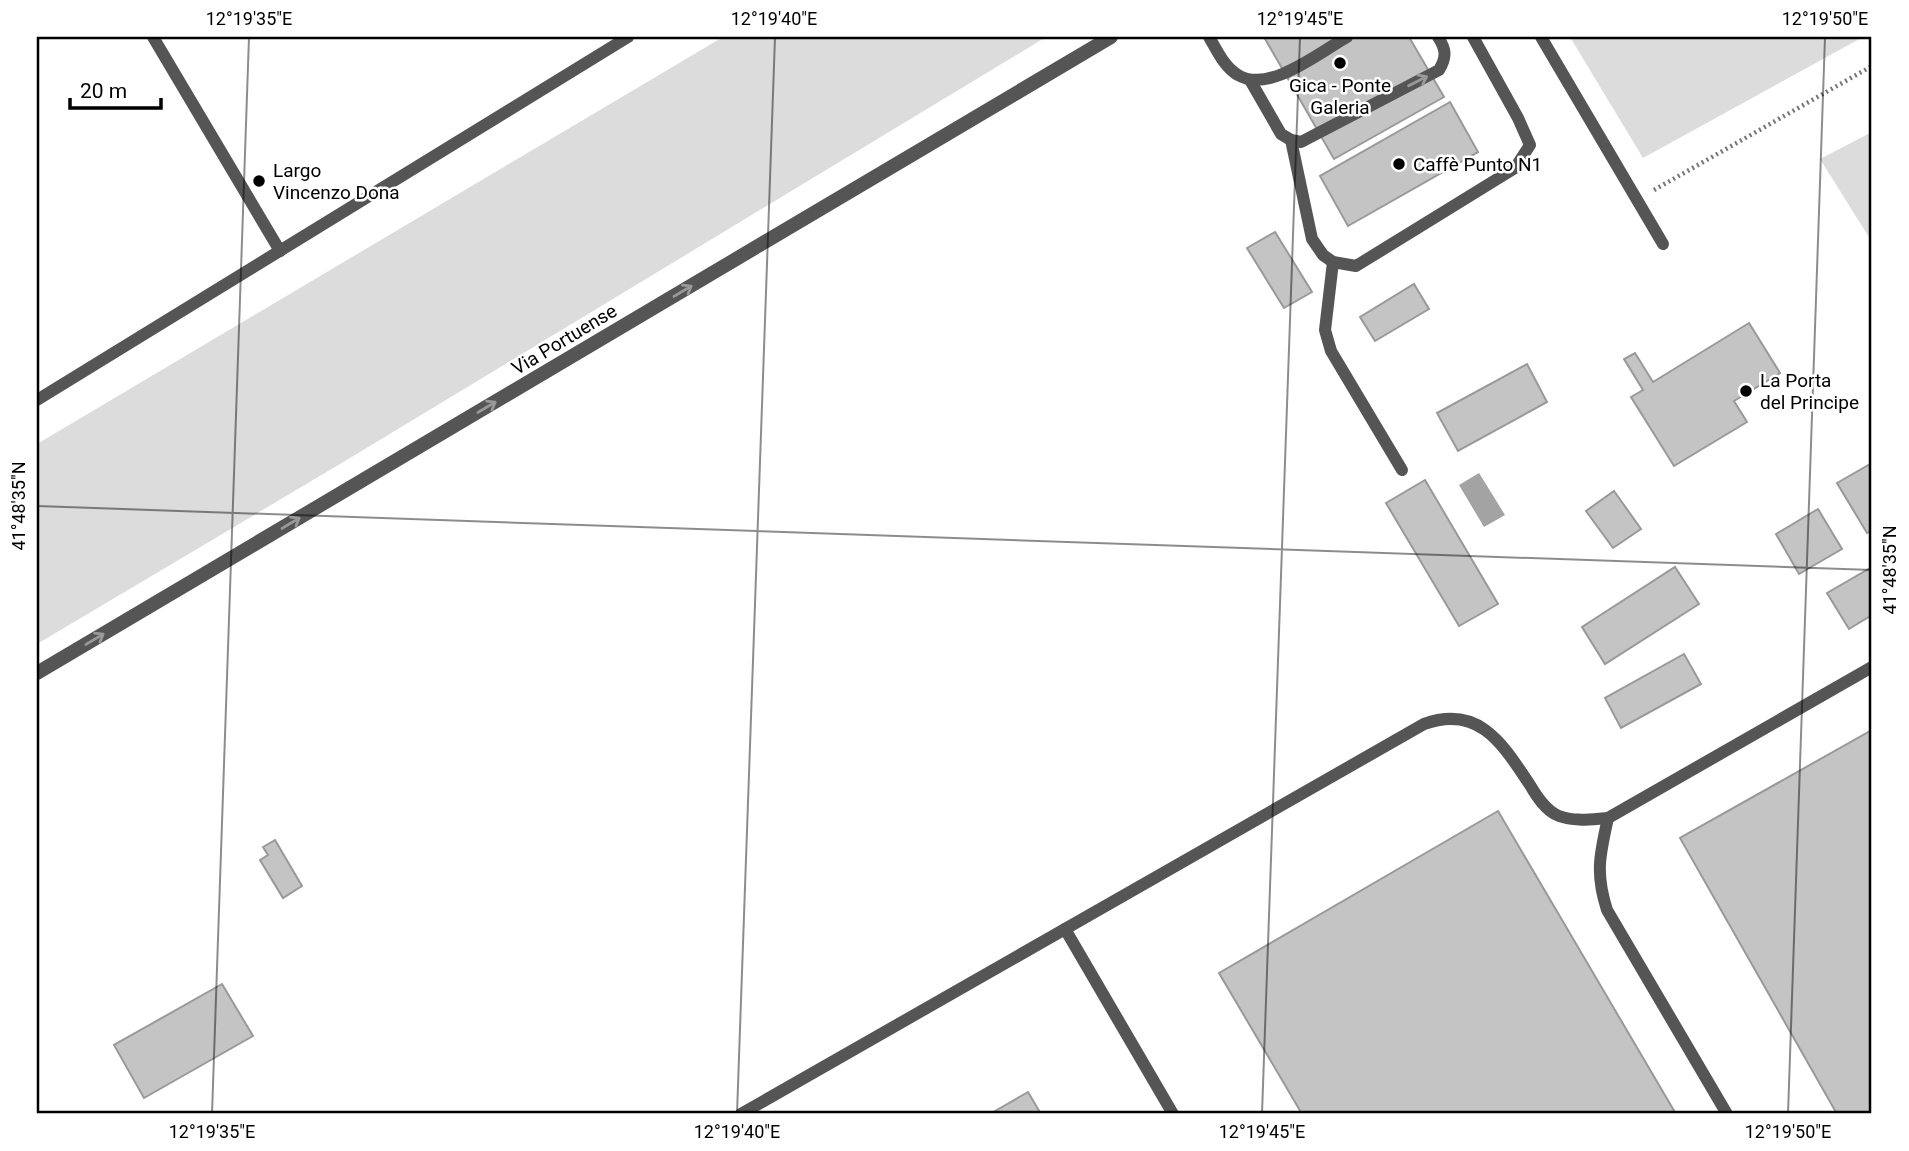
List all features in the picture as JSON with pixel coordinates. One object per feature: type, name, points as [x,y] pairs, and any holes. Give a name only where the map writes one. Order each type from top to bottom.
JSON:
[{"type":"street","name":"Via Portuense","points":[[37,673],[1111,37]]},
{"type":"lane","points":[[153,37],[280,251]]},
{"type":"lane","points":[[37,400],[628,37]]},
{"type":"lane","points":[[1209,37],[1229,68],[1239,76],[1263,81],[1276,78],[1347,37]]},
{"type":"lane","points":[[1250,80],[1281,134],[1301,142],[1439,70],[1445,60],[1444,47],[1438,37]]},
{"type":"lane","points":[[1291,140],[1312,239],[1323,255],[1333,261],[1356,266],[1515,168],[1530,145],[1473,37]]},
{"type":"lane","points":[[1541,37],[1663,244]]},
{"type":"lane","points":[[1333,261],[1325,330],[1331,351],[1402,470]]},
{"type":"lane","points":[[741,1114],[1424,724],[1439,719],[1465,720],[1479,726],[1506,750],[1539,800],[1558,816],[1575,820],[1608,818],[1872,667]]},
{"type":"lane","points":[[1608,818],[1599,867],[1600,888],[1607,910],[1727,1114]]},
{"type":"lane","points":[[1065,929],[1173,1114]]},
{"type":"path","points":[[1637,199],[1872,66]]},
{"type":"shaded area","points":[[723,37],[1046,37],[37,644],[37,444]]},
{"type":"shaded area","points":[[1570,37],[1863,37],[1643,158]]},
{"type":"shaded area","points":[[1872,132],[1872,242],[1820,159]]},
{"type":"shaded area","points":[[1479,473],[1505,515],[1484,527],[1459,485]]},
{"type":"building","points":[[1264,37],[1409,37],[1444,97],[1334,159]]},
{"type":"building","name":"Caffè Punto N1","points":[[1450,102],[1478,152],[1348,226],[1320,176]]},
{"type":"building","points":[[1275,232],[1312,292],[1284,308],[1247,248]]},
{"type":"building","points":[[1414,284],[1429,309],[1375,341],[1360,317]]},
{"type":"building","points":[[1749,323],[1780,373],[1734,401],[1747,422],[1674,466],[1631,397],[1643,390],[1624,359],[1635,353],[1653,382]]},
{"type":"building","points":[[1527,364],[1547,402],[1458,451],[1437,413]]},
{"type":"building","points":[[1872,463],[1872,530],[1867,533],[1837,483]]},
{"type":"building","points":[[1425,480],[1498,604],[1459,626],[1386,503]]},
{"type":"building","points":[[1614,491],[1641,529],[1613,548],[1586,511]]},
{"type":"building","points":[[1818,509],[1842,549],[1799,574],[1776,534]]},
{"type":"building","points":[[1675,567],[1699,604],[1605,664],[1582,627]]},
{"type":"building","points":[[1872,567],[1872,615],[1849,629],[1827,593]]},
{"type":"building","points":[[1684,654],[1701,684],[1621,728],[1605,698]]},
{"type":"building","points":[[1872,730],[1872,1114],[1837,1114],[1680,838]]},
{"type":"building","points":[[1498,811],[1676,1114],[1302,1114],[1219,973]]},
{"type":"building","points":[[275,840],[302,886],[283,898],[260,860],[268,855],[263,847]]},
{"type":"building","points":[[222,984],[253,1036],[144,1098],[114,1045]]},
{"type":"building","points":[[1028,1092],[1041,1114],[990,1114]]},
{"type":"place","name":"Gica - Ponte Galeria","points":[[1340,63]]},
{"type":"place","name":"Caffè Punto N1","points":[[1399,164]]},
{"type":"place","name":"Largo Vincenzo Dona","points":[[259,181]]},
{"type":"place","name":"La Porta del Principe","points":[[1746,391]]}]
